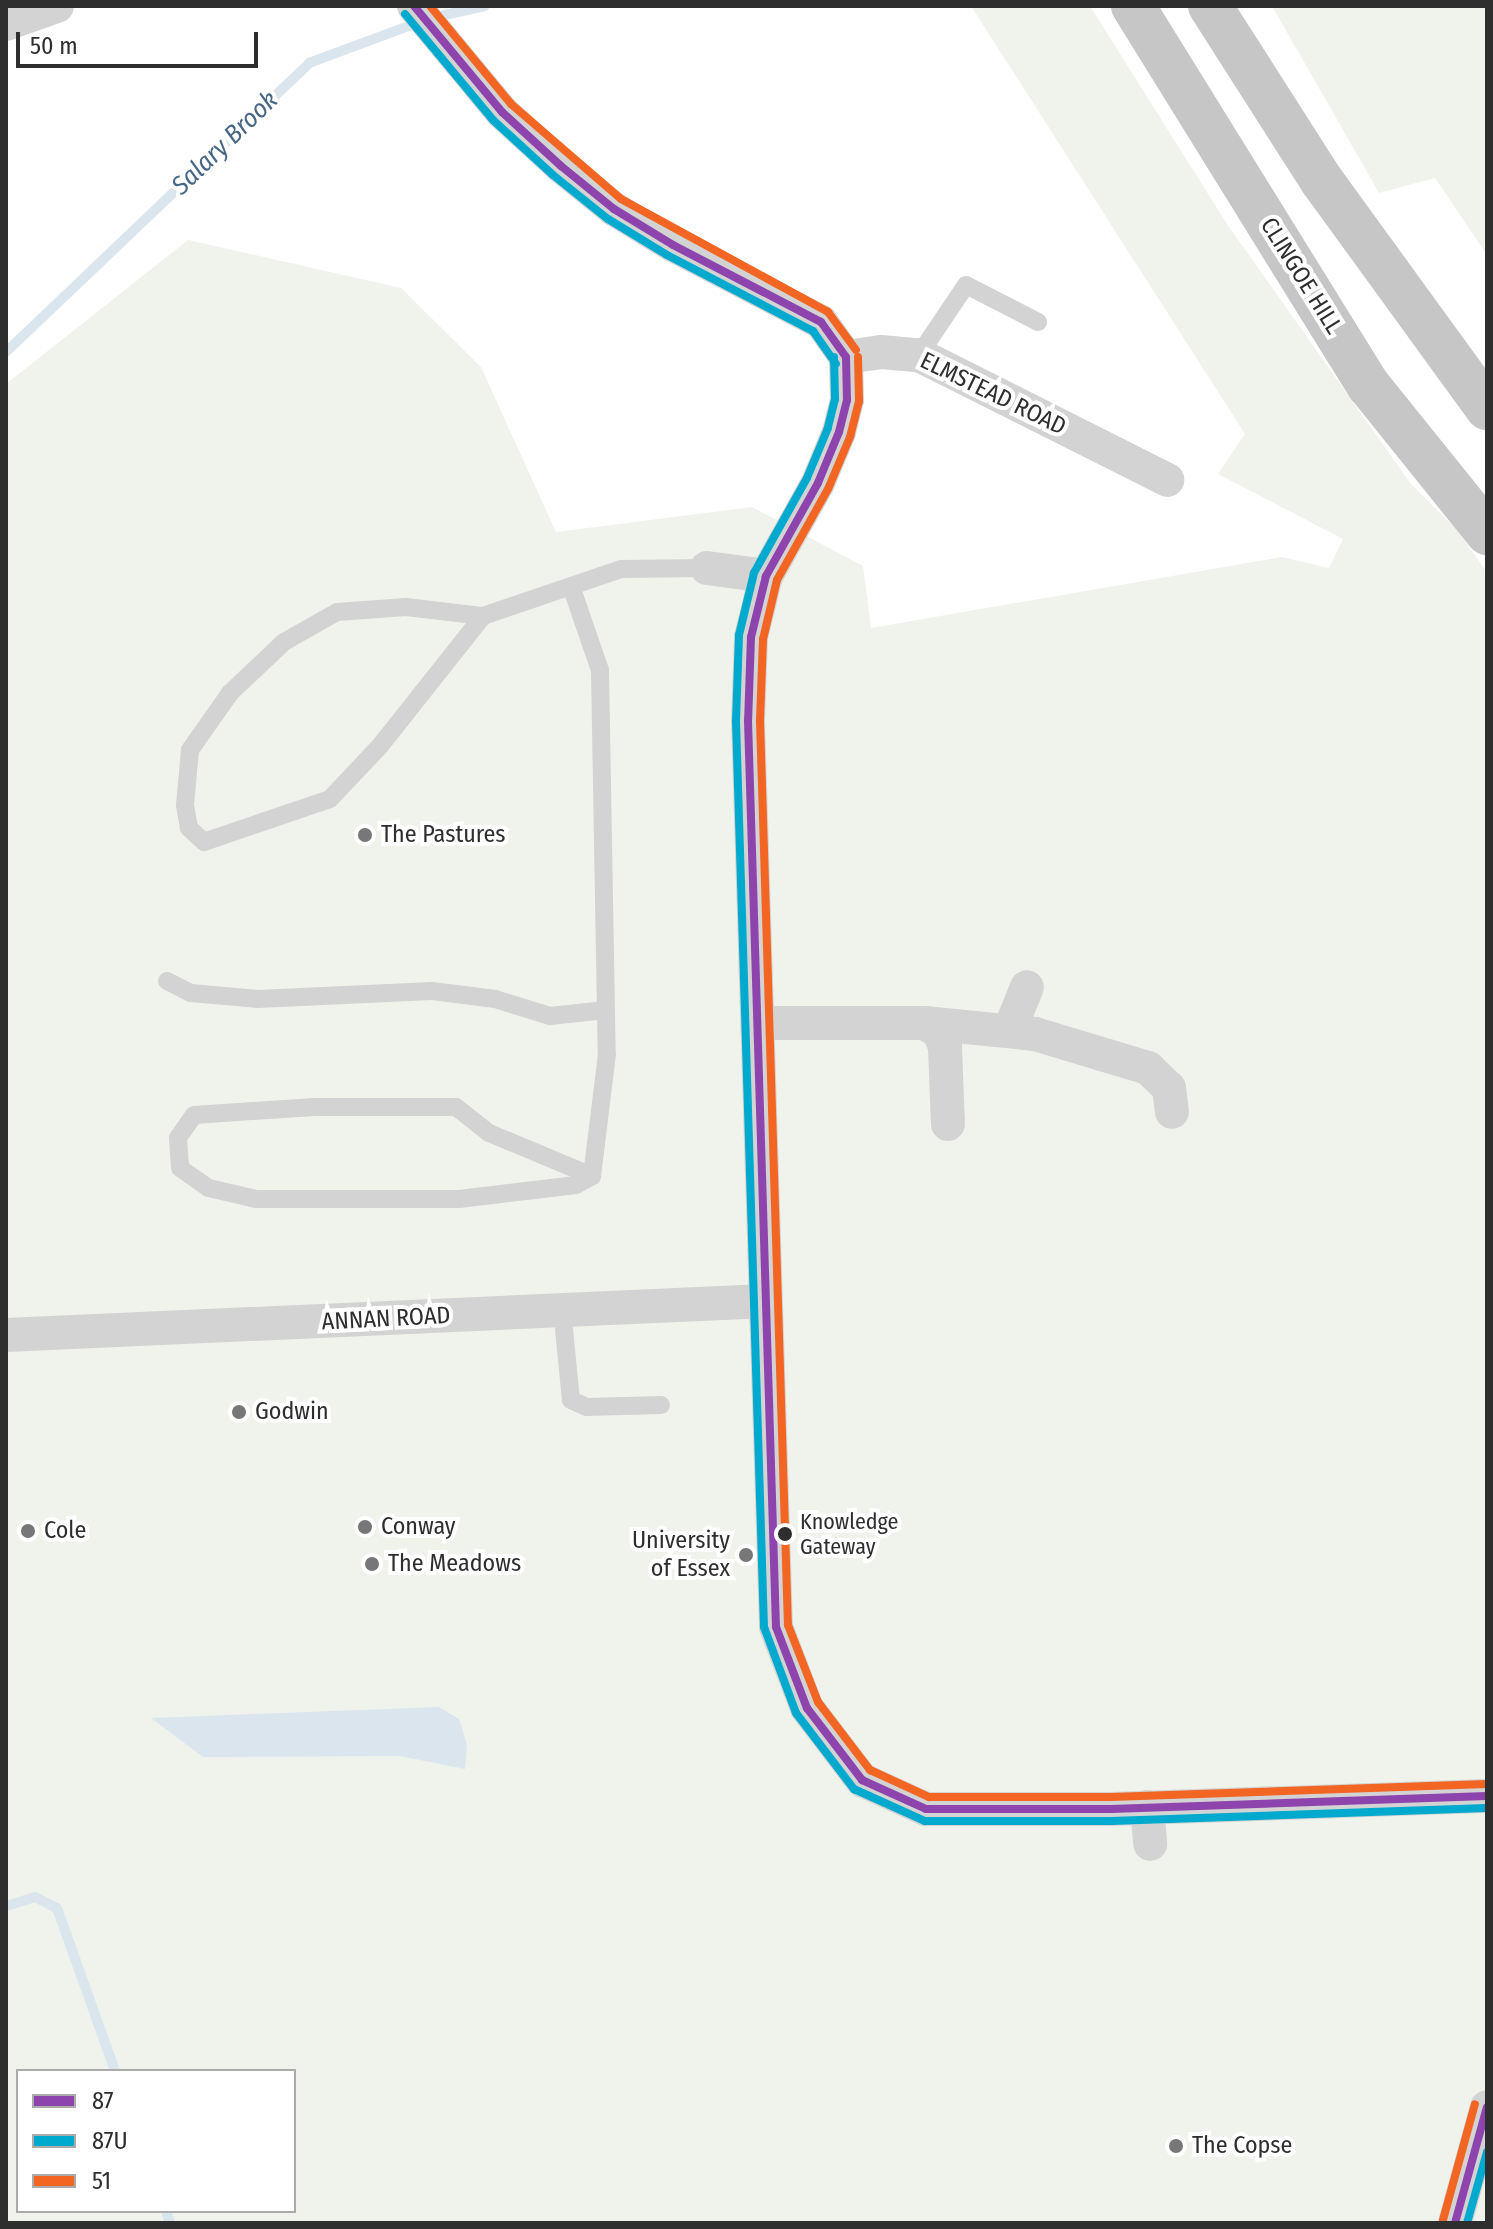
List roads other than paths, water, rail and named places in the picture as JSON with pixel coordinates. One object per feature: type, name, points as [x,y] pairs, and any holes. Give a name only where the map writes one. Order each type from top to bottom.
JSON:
[{"type":"main road","name":"CLINGOE HILL","points":[[1133,6],[1369,386],[1487,533]]},
{"type":"main road","points":[[1210,6],[1322,181],[1487,408]]},
{"type":"street","points":[[6,24],[57,6]]},
{"type":"street","points":[[414,6],[441,43],[502,112],[614,209],[821,322],[846,357],[847,400],[839,432],[818,483],[766,576],[751,637],[748,721],[776,1627],[807,1708],[862,1780],[926,1809],[1147,1807],[1487,1796]]},
{"type":"street","name":"ELMSTEAD ROAD","points":[[846,357],[881,352],[919,355],[1167,480]]},
{"type":"street","points":[[707,568],[766,576]]},
{"type":"street","points":[[1010,1029],[1027,987]]},
{"type":"street","points":[[758,1023],[925,1023],[1010,1029],[1148,1068],[1169,1088],[1172,1112]]},
{"type":"street","points":[[925,1023],[939,1032],[945,1047],[948,1124]]},
{"type":"street","name":"ANNAN ROAD","points":[[6,1335],[765,1301]]},
{"type":"street","points":[[1147,1807],[1150,1844]]},
{"type":"street","points":[[1455,2223],[1487,2107]]},
{"type":"lane","points":[[919,355],[966,285],[1038,322]]},
{"type":"lane","points":[[483,616],[379,747],[330,799],[204,842],[189,828],[185,805],[190,750],[230,693],[284,642],[337,612],[406,607],[483,616],[621,569],[707,568]]},
{"type":"lane","points":[[571,586],[600,670],[607,1054],[592,1176]]},
{"type":"lane","points":[[167,981],[191,993],[258,999],[432,991],[495,999],[550,1016],[606,1010]]},
{"type":"lane","points":[[314,1107],[456,1107],[489,1133],[592,1176],[576,1185],[459,1199],[256,1199],[209,1188],[180,1168],[178,1138],[194,1115],[314,1107]]},
{"type":"lane","points":[[564,1329],[571,1400],[587,1407],[661,1405]]},
{"type":"waterway","name":"Salary Brook","points":[[6,352],[309,63],[427,19],[485,6]]},
{"type":"waterway","points":[[6,1906],[35,1897],[57,1908],[114,2069]]},
{"type":"waterway","points":[[167,2213],[170,2223]]},
{"type":"place","name":"The Pastures","points":[[365,835]]},
{"type":"place","name":"Godwin","points":[[239,1412]]},
{"type":"place","name":"Conway","points":[[365,1527]]},
{"type":"place","name":"Cole","points":[[28,1531]]},
{"type":"place","name":"Knowledge Gateway","points":[[785,1534]]},
{"type":"place","name":"University of Essex","points":[[746,1555]]},
{"type":"place","name":"The Meadows","points":[[372,1564]]},
{"type":"place","name":"The Copse","points":[[1176,2146]]}]
